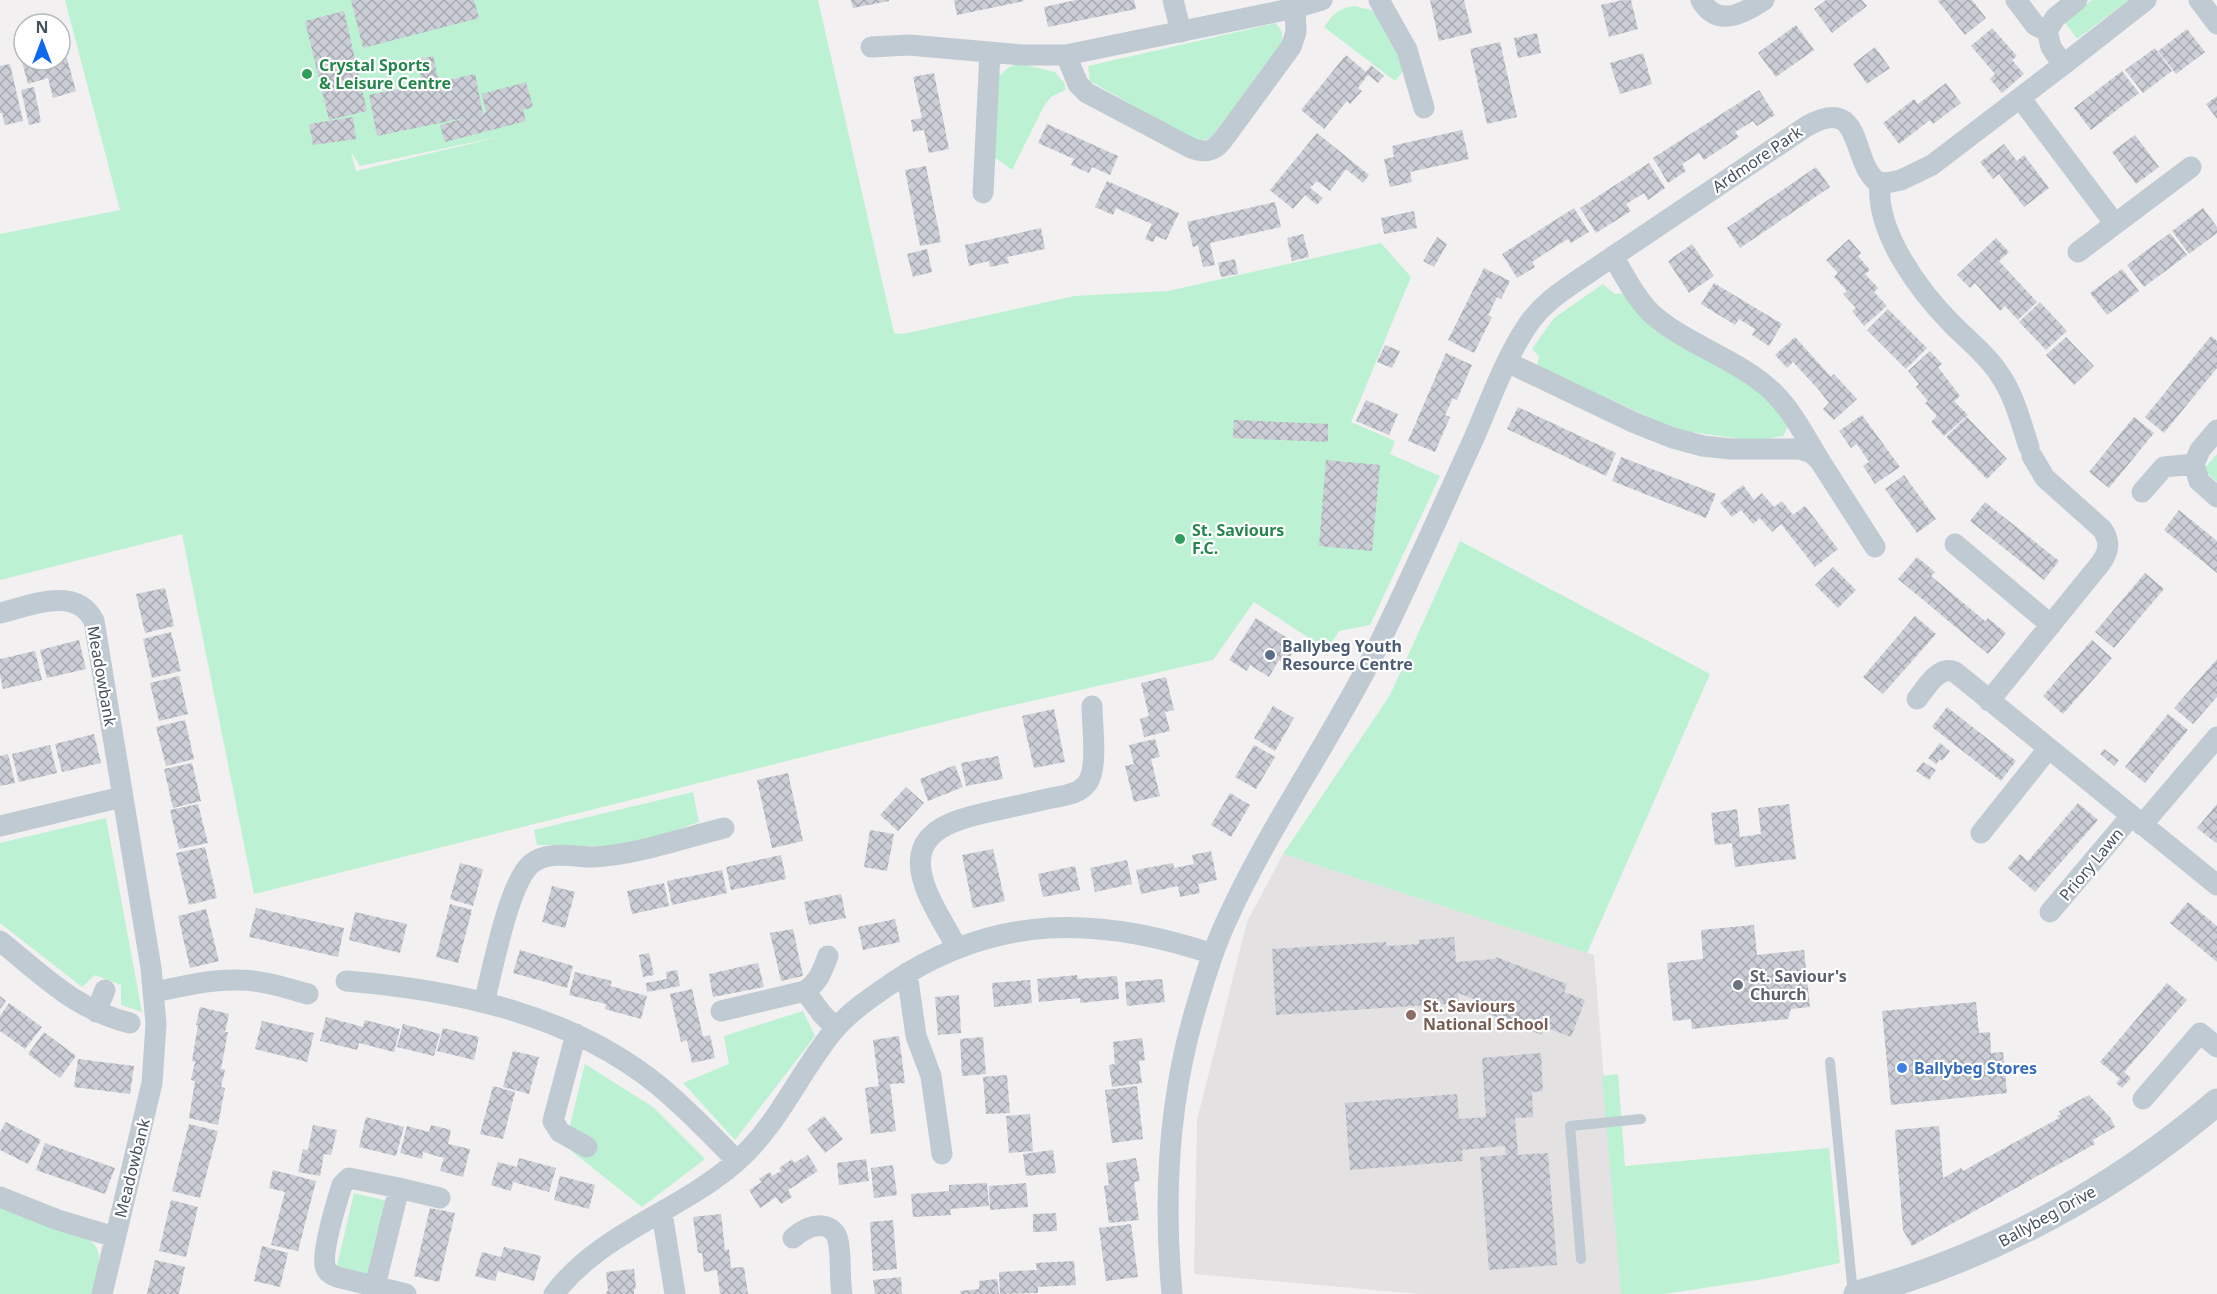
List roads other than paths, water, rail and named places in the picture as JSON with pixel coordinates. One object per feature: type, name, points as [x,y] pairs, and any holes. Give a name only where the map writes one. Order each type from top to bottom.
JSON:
[{"type":"street","points":[[1173,0],[1180,32]]},
{"type":"street","points":[[871,46],[909,45],[990,53],[1066,55],[1295,8],[1322,0]]},
{"type":"street","points":[[1378,0],[1407,50],[1424,108]]},
{"type":"street","points":[[1701,0],[1713,14],[1726,16],[1748,10],[1764,0]]},
{"type":"street","points":[[2016,0],[2035,25],[2047,31]]},
{"type":"street","points":[[2063,65],[2051,47],[2047,31],[2055,18],[2078,0]]},
{"type":"street","points":[[1989,701],[2104,559],[2108,542],[2098,525],[2045,478],[2031,452],[2015,403],[2001,376],[1928,296],[1897,249],[1880,208],[1880,183],[1901,180],[1925,170],[2021,99],[2146,0]]},
{"type":"street","points":[[2199,0],[2217,24]]},
{"type":"street","points":[[1066,55],[1078,84],[1087,93],[1191,148],[1208,151],[1222,141],[1291,47],[1296,33],[1295,8]]},
{"type":"street","points":[[983,193],[990,53]]},
{"type":"street","points":[[2021,99],[2115,224]]},
{"type":"street","name":"Ardmore Park","points":[[1172,1294],[1167,1216],[1170,1136],[1187,1038],[1213,954],[1249,875],[1331,735],[1368,666],[1520,338],[1539,310],[1558,294],[1820,118],[1838,118],[1848,126],[1856,138],[1868,172],[1880,183]]},
{"type":"street","points":[[2078,252],[2192,167]]},
{"type":"street","points":[[1613,256],[1641,301],[1657,318],[1745,370],[1774,393],[1793,416],[1875,547]]},
{"type":"street","points":[[1507,362],[1635,423],[1673,438],[1703,446],[1731,449],[1800,449],[1812,453],[1820,461]]},
{"type":"street","points":[[2217,430],[2198,454],[2194,464],[2199,481],[2217,497]]},
{"type":"street","points":[[2142,492],[2164,467],[2194,464]]},
{"type":"street","points":[[1955,544],[2051,625]]},
{"type":"street","name":"Meadowbank","points":[[0,613],[66,600],[83,607],[91,616],[97,635],[154,992],[156,1039],[152,1083],[102,1294]]},
{"type":"street","name":"Priory Lawn","points":[[1917,699],[1940,672],[1948,670],[1955,672],[2217,885]]},
{"type":"street","points":[[957,948],[923,883],[921,865],[924,847],[934,834],[950,822],[1064,795],[1085,786],[1090,777],[1093,762],[1092,706]]},
{"type":"street","name":"Priory Lawn","points":[[2050,912],[2217,737]]},
{"type":"street","points":[[1981,833],[2048,749]]},
{"type":"street","points":[[0,826],[122,797]]},
{"type":"street","points":[[484,1002],[512,898],[522,875],[533,863],[539,859],[555,856],[607,856],[724,828]]},
{"type":"street","points":[[554,1294],[578,1267],[597,1251],[707,1185],[737,1161],[770,1123],[836,1028],[871,997],[907,973],[957,948],[1009,933],[1046,927],[1066,926],[1128,931],[1173,941],[1213,954]]},
{"type":"street","points":[[0,941],[68,996],[96,1012],[130,1023]]},
{"type":"street","points":[[722,1011],[804,991],[819,979],[828,956]]},
{"type":"street","points":[[907,973],[916,1036],[931,1076],[942,1154]]},
{"type":"street","points":[[154,992],[210,982],[239,980],[259,982],[308,994]]},
{"type":"street","points":[[346,981],[410,986],[484,1002],[576,1034],[622,1060],[657,1084],[737,1161]]},
{"type":"street","points":[[96,1012],[105,990]]},
{"type":"street","points":[[804,991],[836,1028]]},
{"type":"street","points":[[2143,1098],[2200,1033],[2217,1047]]},
{"type":"street","points":[[576,1034],[553,1121],[560,1132],[587,1147]]},
{"type":"street","name":"Ballybeg Drive","points":[[1855,1294],[1953,1263],[2013,1236],[2076,1202],[2130,1167],[2179,1133],[2217,1102]]},
{"type":"street","points":[[406,1294],[332,1275],[325,1267],[326,1251],[340,1190],[346,1179],[355,1178],[440,1198]]},
{"type":"street","points":[[375,1286],[399,1188]]},
{"type":"street","name":"Meadowbank","points":[[0,1197],[58,1220],[115,1237]]},
{"type":"street","points":[[662,1213],[675,1294]]},
{"type":"street","points":[[793,1238],[800,1232],[815,1226],[828,1227],[833,1230],[838,1239],[842,1294]]},
{"type":"lane","points":[[1830,1062],[1855,1294]]},
{"type":"lane","points":[[1581,1259],[1570,1126],[1641,1119]]},
{"type":"place","name":"Crystal Sports & Leisure Centre","points":[[307,74]]},
{"type":"place","name":"St. Saviours F.C.","points":[[1180,539]]},
{"type":"place","name":"Ballybeg Youth Resource Centre","points":[[1270,655]]},
{"type":"place","name":"St. Saviour's Church","points":[[1738,985]]},
{"type":"place","name":"St. Saviours National School","points":[[1411,1015]]},
{"type":"place","name":"Ballybeg Stores","points":[[1902,1068]]}]
